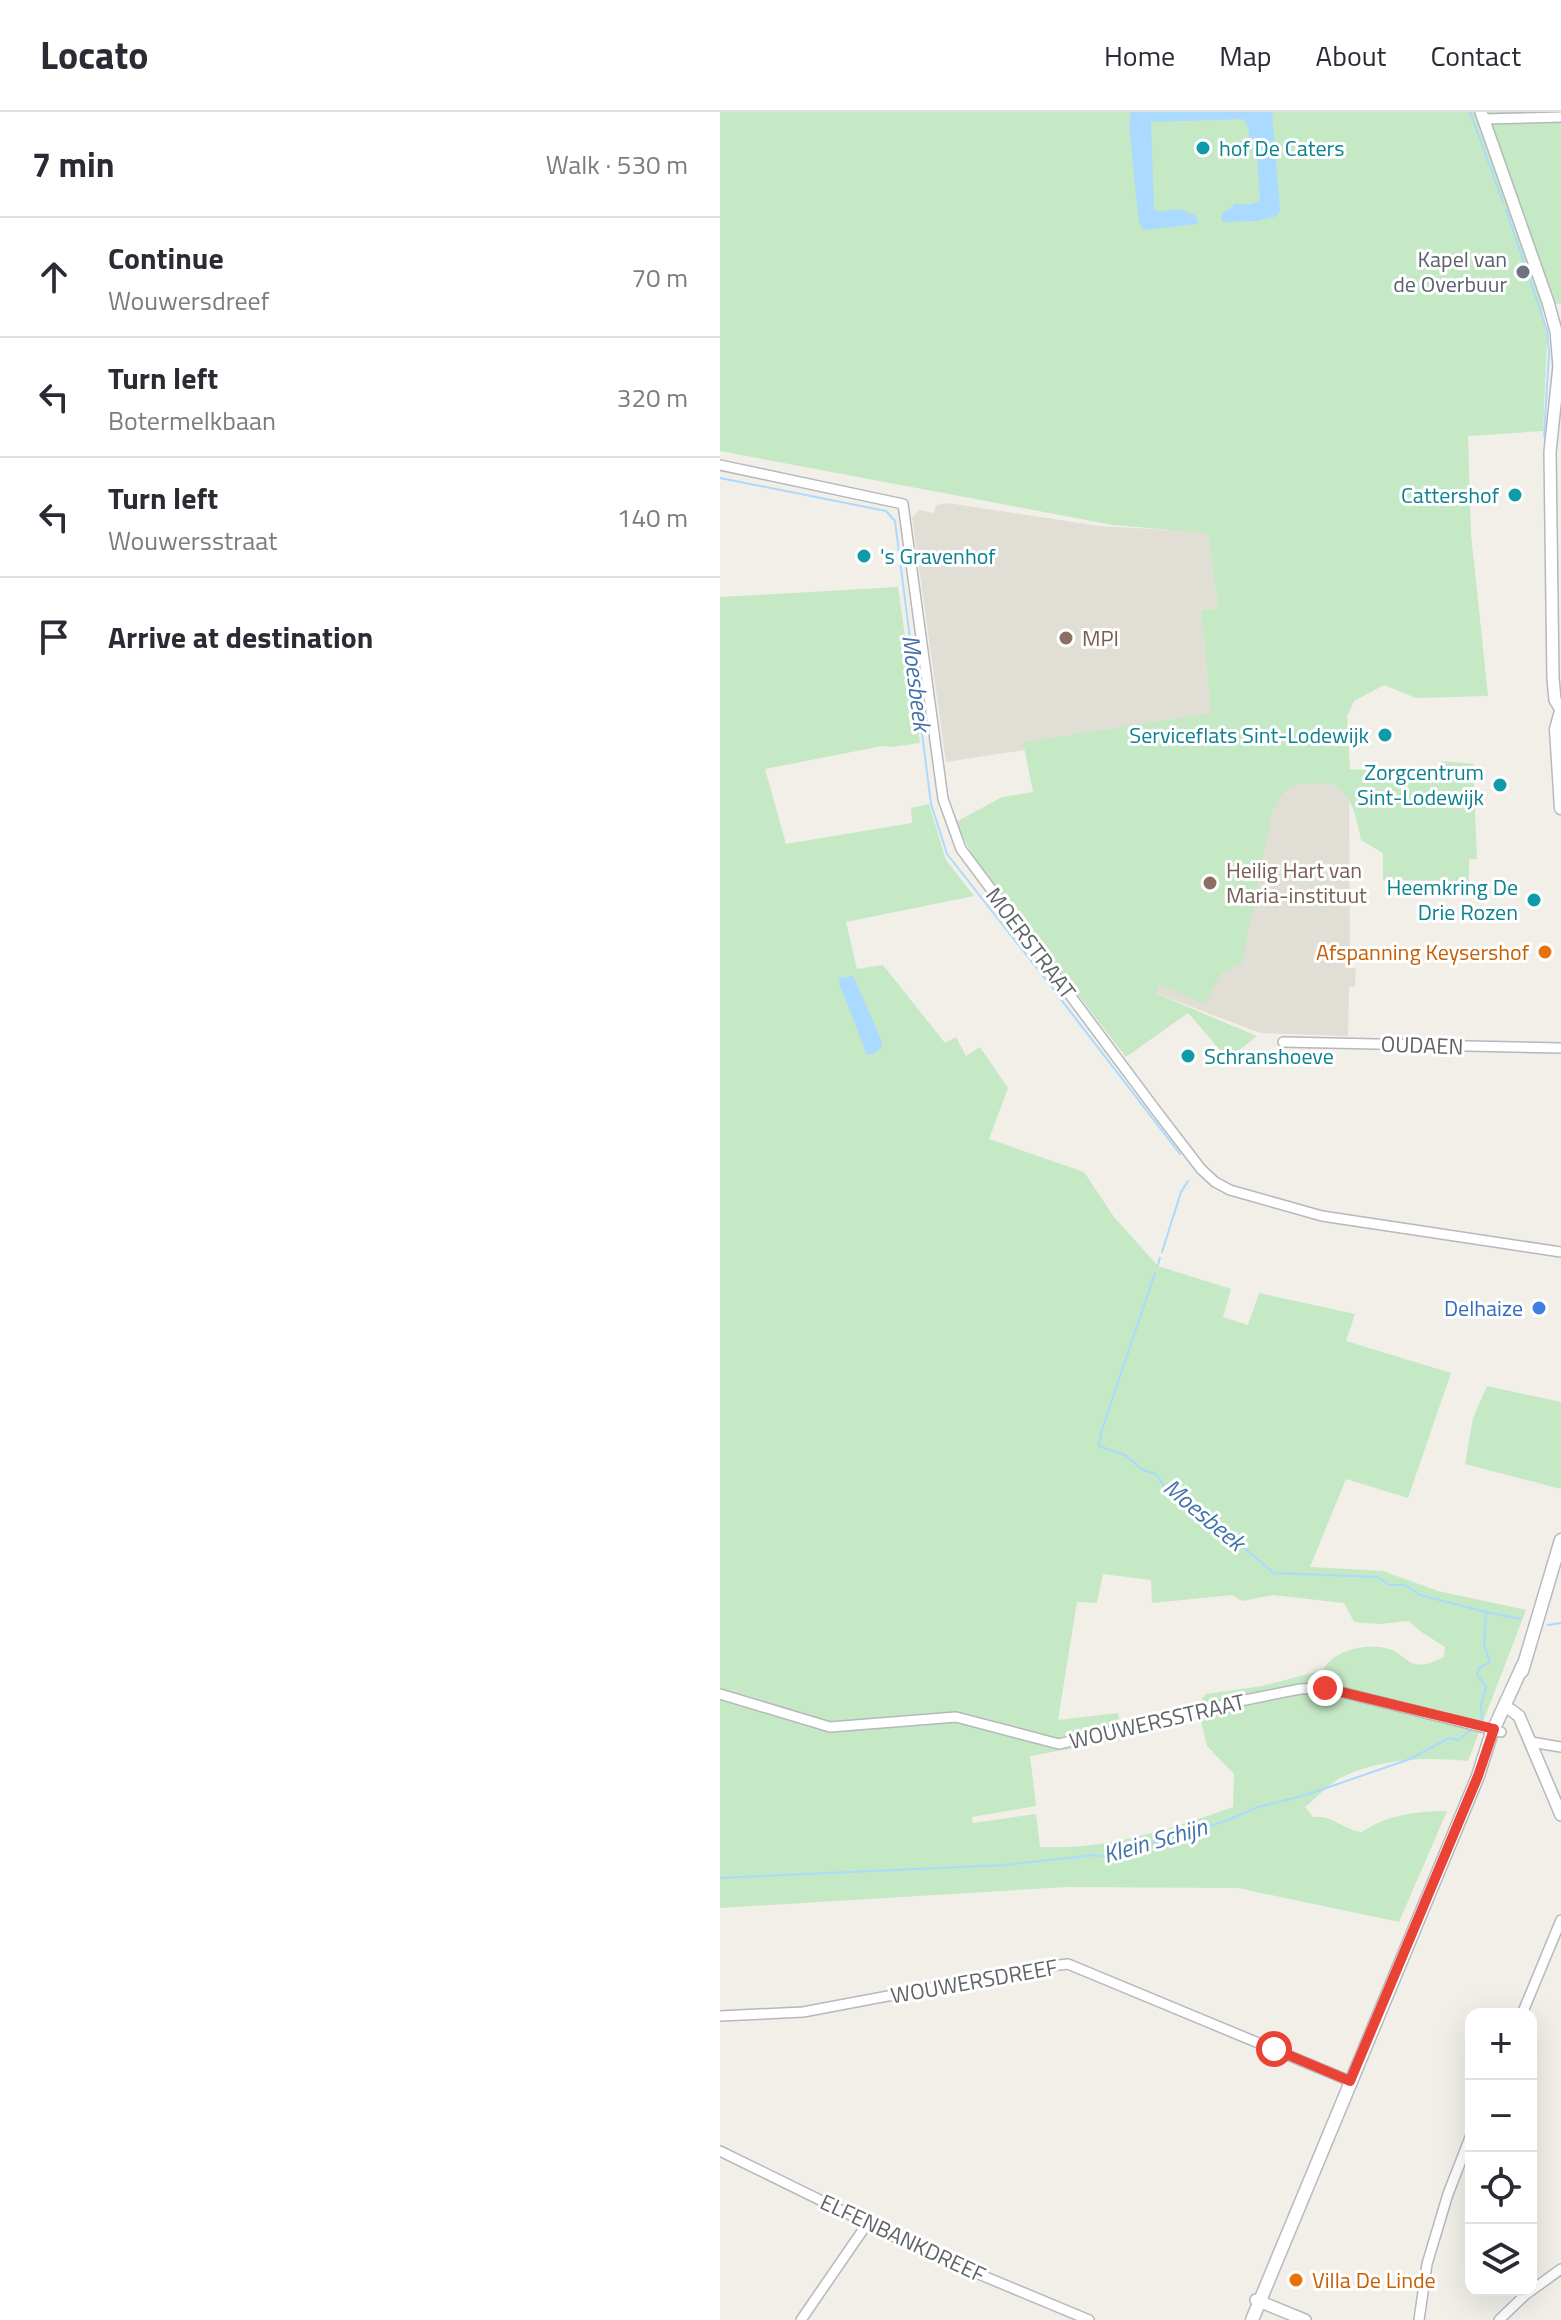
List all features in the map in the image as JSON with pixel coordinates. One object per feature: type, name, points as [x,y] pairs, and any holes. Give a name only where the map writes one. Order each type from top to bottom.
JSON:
[{"type":"main road","points":[[1561,710],[1556,729],[1561,808]]},
{"type":"main road","points":[[1497,1730],[1511,1710],[1561,1540]]},
{"type":"main road","points":[[1250,2320],[1523,1665]]},
{"type":"street","points":[[1561,117],[1482,116],[1556,331],[1559,366],[1557,417],[1550,452],[1549,524],[1553,678],[1555,700],[1561,710]]},
{"type":"street","name":"MOERSTRAAT","points":[[720,465],[903,504],[943,799],[961,849],[1201,1169],[1230,1190],[1322,1216],[1561,1252]]},
{"type":"street","points":[[1553,678],[1561,695]]},
{"type":"street","name":"OUDAEN","points":[[1283,1042],[1561,1048]]},
{"type":"street","name":"WOUWERSSTRAAT","points":[[720,1694],[830,1727],[956,1717],[1059,1744],[1300,1689],[1325,1688],[1497,1730]]},
{"type":"street","points":[[1511,1710],[1519,1716],[1561,1815]]},
{"type":"street","points":[[1531,1742],[1561,1747]]},
{"type":"street","points":[[1524,2008],[1561,1920]]},
{"type":"street","name":"WOUWERSDREEF","points":[[720,2016],[803,2012],[1068,1964],[1350,2081]]},
{"type":"street","points":[[1419,2320],[1427,2264],[1465,2150]]},
{"type":"street","name":"ELFENBANKDREEF","points":[[720,2151],[867,2224],[1089,2320]]},
{"type":"street","points":[[801,2320],[867,2224]]},
{"type":"street","points":[[1499,2320],[1525,2295],[1561,2269]]},
{"type":"street","points":[[1258,2301],[1305,2320]]},
{"type":"shaded area","name":"MPI","points":[[948,503],[1099,526],[1208,532],[1218,608],[1201,610],[1211,713],[1024,742],[1025,750],[946,762],[912,518],[919,510],[934,513],[936,505]]},
{"type":"shaded area","name":"Heilig Hart van Maria-instituut","points":[[1081,749],[1349,769],[1350,960],[1352,968],[1356,969],[1355,986],[1349,987],[1348,1036],[1260,1033],[1150,991]]},
{"type":"green space","points":[[720,112],[1561,112],[1561,303],[1542,308],[1547,338],[1543,431],[1468,436],[1471,534],[1488,696],[1416,698],[1384,685],[1354,701],[1347,716],[1350,769],[1439,775],[1441,761],[1473,764],[1477,859],[1469,859],[1469,881],[1383,880],[1383,853],[1361,840],[1352,806],[1342,791],[1322,783],[1300,784],[1285,791],[1272,813],[1242,963],[1222,973],[1204,1004],[1159,984],[1155,993],[1257,1036],[1228,1059],[1188,1013],[1126,1057],[998,891],[971,853],[956,822],[1002,797],[1033,792],[1023,742],[1211,713],[1201,610],[1218,608],[1208,533],[1113,525],[720,451]]},
{"type":"green space","points":[[898,587],[920,743],[882,746],[765,769],[786,844],[912,823],[911,808],[929,804],[946,860],[974,896],[846,922],[857,969],[883,965],[945,1043],[956,1037],[966,1056],[980,1047],[1008,1088],[989,1139],[1084,1172],[1114,1217],[1158,1266],[1231,1289],[1223,1317],[1248,1325],[1259,1293],[1355,1314],[1346,1341],[1451,1373],[1408,1498],[1346,1479],[1310,1567],[1383,1571],[1438,1591],[1526,1610],[1468,1761],[1421,1759],[1390,1762],[1359,1770],[1339,1779],[1305,1807],[1313,1817],[1326,1818],[1362,1832],[1403,1815],[1447,1811],[1399,1922],[1238,1888],[1066,1887],[720,1908],[720,597]],"holes":[[[1103,1574],[1151,1580],[1152,1603],[1232,1595],[1242,1601],[1273,1595],[1344,1603],[1354,1622],[1380,1624],[1409,1621],[1445,1647],[1444,1657],[1418,1665],[1392,1650],[1363,1647],[1335,1657],[1323,1670],[1262,1686],[1206,1694],[1197,1705],[1207,1746],[1234,1774],[1233,1807],[1138,1836],[1065,1847],[1040,1847],[1036,1814],[973,1823],[972,1817],[1036,1806],[1030,1756],[1123,1739],[1118,1713],[1058,1720],[1077,1602],[1097,1603]]]},
{"type":"green space","points":[[1487,1386],[1561,1402],[1561,1489],[1465,1464],[1473,1418]]},
{"type":"water","points":[[1131,112],[1272,112],[1280,210],[1277,216],[1257,221],[1222,222],[1222,213],[1233,204],[1252,204],[1260,200],[1257,155],[1250,146],[1249,130],[1244,119],[1151,122],[1154,209],[1158,212],[1180,209],[1196,216],[1198,224],[1144,230],[1139,223],[1129,125]]},
{"type":"water","points":[[853,976],[881,1039],[882,1047],[873,1054],[867,1055],[839,983],[840,978]]},
{"type":"waterway","points":[[1470,112],[1503,202]]},
{"type":"waterway","points":[[1506,210],[1547,330],[1549,353],[1544,436]]},
{"type":"waterway","name":"Moesbeek","points":[[720,478],[886,511],[895,521],[931,804],[947,854],[1054,990]]},
{"type":"waterway","name":"Moesbeek","points":[[1056,993],[1180,1154]]},
{"type":"waterway","name":"Moesbeek","points":[[1162,1252],[1181,1192],[1188,1181]]},
{"type":"waterway","name":"Moesbeek","points":[[1158,1265],[1160,1258]]},
{"type":"waterway","name":"Moesbeek","points":[[1155,1273],[1099,1446],[1125,1455],[1143,1470],[1156,1474],[1165,1487],[1189,1502],[1274,1573],[1378,1577],[1389,1585],[1405,1585],[1420,1595],[1486,1612]]},
{"type":"waterway","name":"Klein Schijn","points":[[1482,1722],[1481,1705],[1486,1686],[1477,1675],[1479,1668],[1490,1662],[1484,1644],[1486,1612],[1520,1619]]},
{"type":"waterway","name":"Klein Schijn","points":[[1548,1625],[1561,1623]]},
{"type":"waterway","name":"Klein Schijn","points":[[720,1878],[1005,1865],[1094,1855],[1114,1858],[1126,1851],[1410,1759],[1449,1738],[1458,1740],[1472,1729]]},
{"type":"place","name":"hof De Caters","points":[[1203,148]]},
{"type":"place","name":"Kapel van de Overbuur","points":[[1523,272]]},
{"type":"place","name":"Cattershof","points":[[1515,495]]},
{"type":"place","name":"'s Gravenhof","points":[[864,556]]},
{"type":"place","name":"MPI","points":[[1066,638]]},
{"type":"place","name":"Serviceflats Sint-Lodewijk","points":[[1385,735]]},
{"type":"place","name":"Zorgcentrum Sint-Lodewijk","points":[[1500,785]]},
{"type":"place","name":"Heilig Hart van Maria-instituut","points":[[1210,883]]},
{"type":"place","name":"Heemkring De Drie Rozen","points":[[1534,900]]},
{"type":"place","name":"Afspanning Keysershof","points":[[1545,952]]},
{"type":"place","name":"Schranshoeve","points":[[1188,1056]]},
{"type":"place","name":"Delhaize","points":[[1539,1308]]},
{"type":"place","name":"Villa De Linde","points":[[1296,2280]]},
{"type":"route","points":[[1274,2049],[1350,2081],[1478,1776],[1494,1729],[1325,1688]]}]
